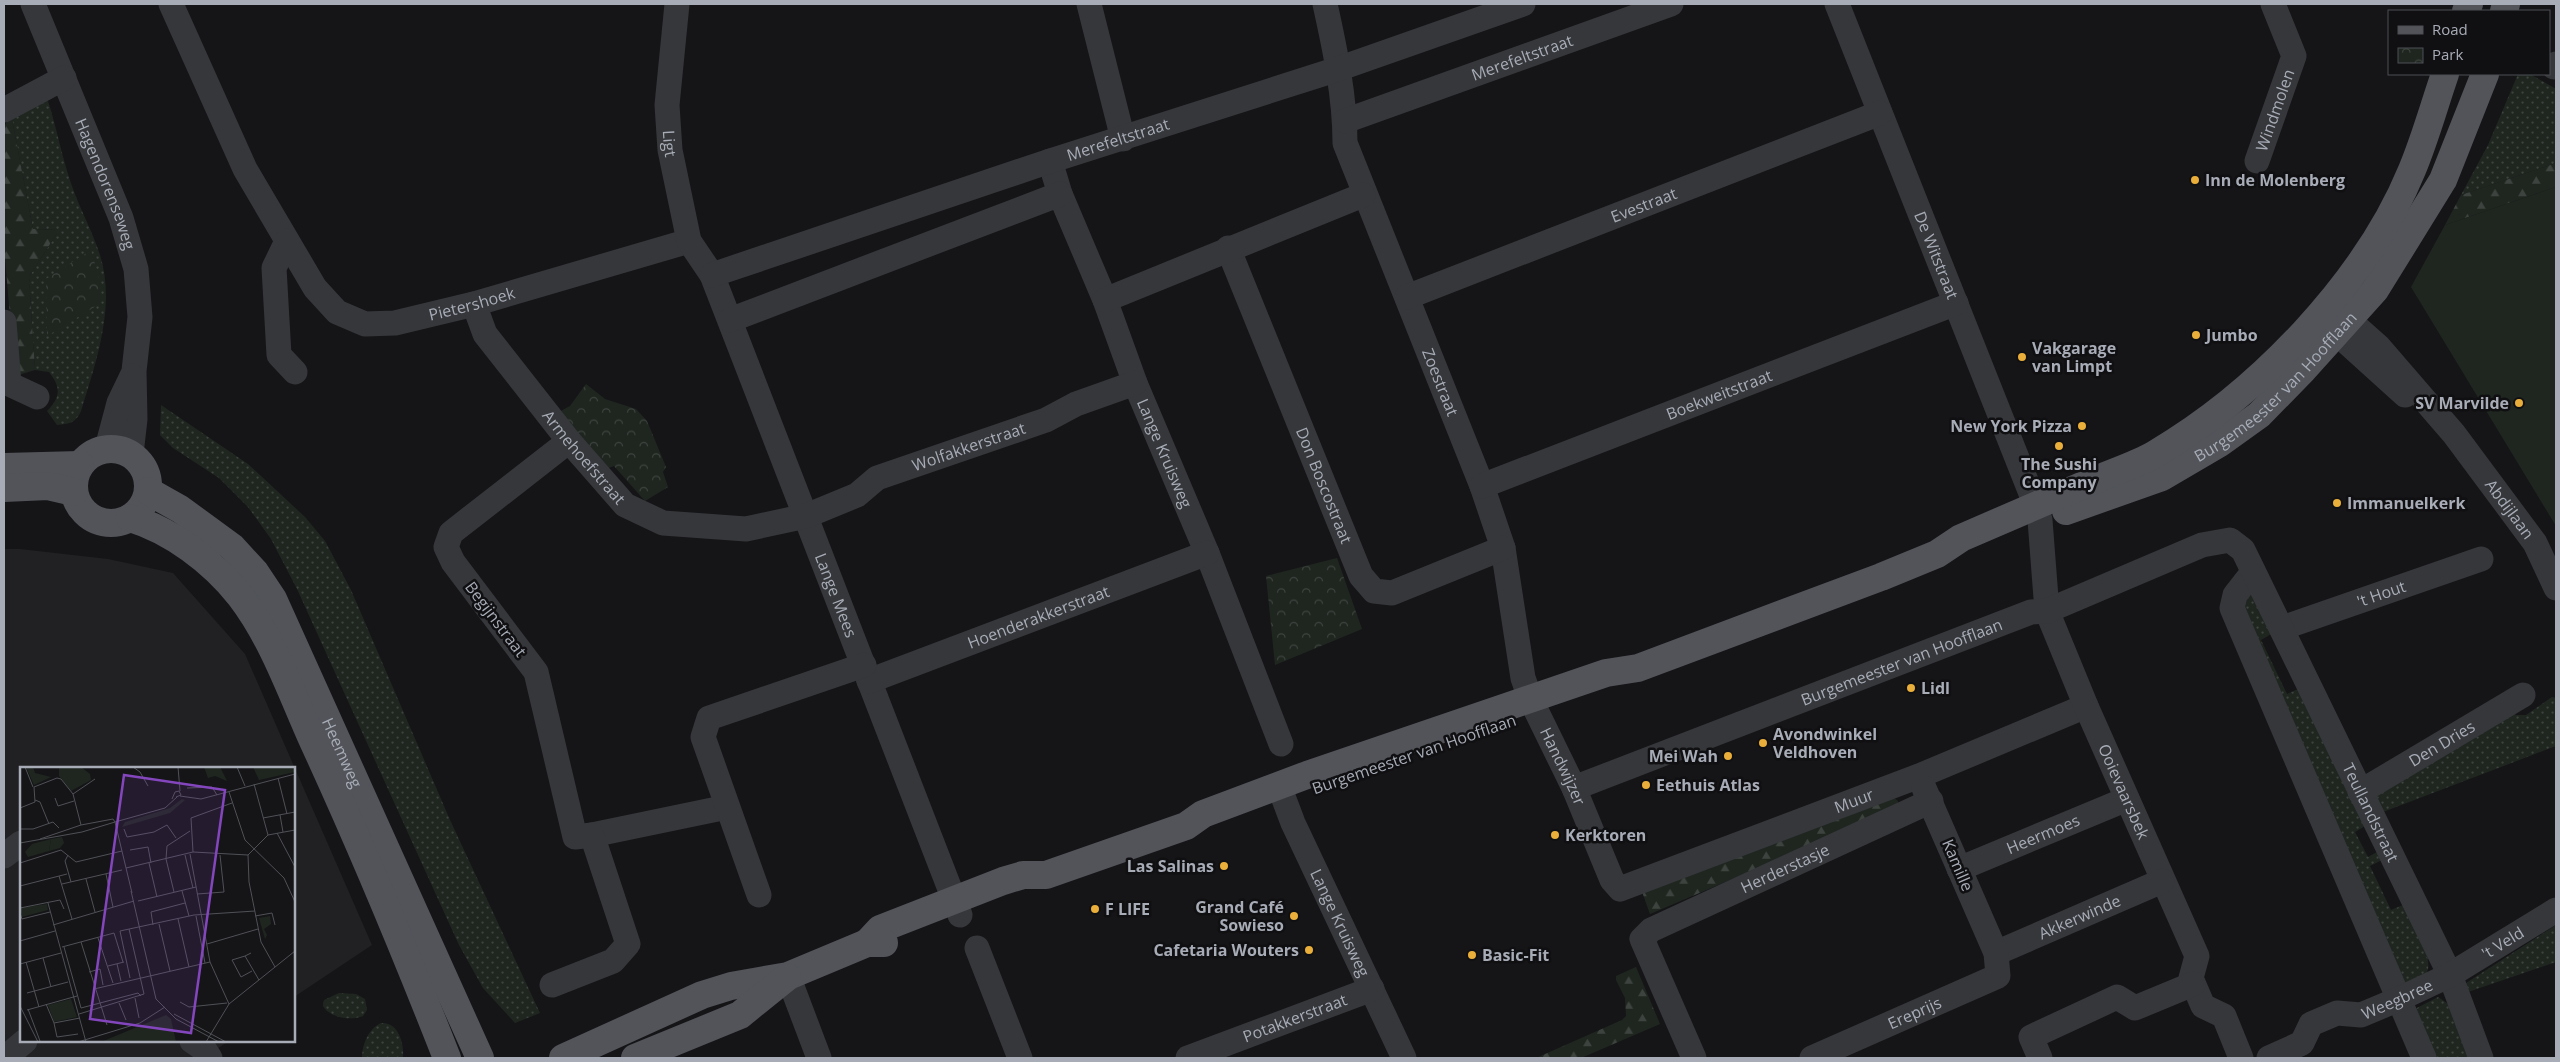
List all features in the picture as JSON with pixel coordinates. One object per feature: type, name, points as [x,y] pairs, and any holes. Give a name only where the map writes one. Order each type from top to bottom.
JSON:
[{"type":"main road","name":"Burgemeester van Hoofflaan","points":[[563,1058],[702,995],[731,986],[788,976],[867,943],[880,929],[957,908],[1023,875],[1046,875],[1186,826],[1203,814],[1281,792],[1532,705],[1606,673],[1638,668],[1937,554],[1962,538],[2038,513],[2162,477],[2220,443],[2259,414],[2333,318],[2354,274],[2388,219],[2412,170],[2445,75]]},
{"type":"main road","name":"Burgemeester van Hoofflaan","points":[[2333,318],[2375,290],[2443,180],[2485,75]]},
{"type":"main road","points":[[119,451],[145,470],[148,491],[145,502],[130,518],[112,523],[94,519],[78,503],[74,492],[74,482],[80,465],[91,454],[119,451]]},
{"type":"main road","points":[[4,467],[80,465]]},
{"type":"main road","points":[[4,488],[48,486],[74,492]]},
{"type":"main road","name":"Heemweg","points":[[148,491],[180,510],[232,546],[255,572],[273,599],[480,1058]]},
{"type":"main road","name":"Heemweg","points":[[130,518],[159,528],[203,559],[239,595],[262,630],[335,788],[447,1058]]},
{"type":"main road","name":"Burgemeester van Hoofflaan","points":[[635,1058],[740,1015],[788,976]]},
{"type":"street","name":"Hagendorenseweg","points":[[33,4],[131,246],[140,299],[134,371],[136,412],[119,451]]},
{"type":"street","name":"Pietershoek","points":[[170,4],[245,169],[315,288],[337,312],[365,324],[395,323],[474,304],[689,240]]},
{"type":"street","name":"Ligt","points":[[677,4],[667,105],[670,150],[689,240],[712,275]]},
{"type":"street","points":[[1089,4],[1123,139]]},
{"type":"street","name":"Zoestraat","points":[[1325,4],[1338,69],[1345,121],[1345,143],[1364,195],[1408,297],[1482,486],[1503,548],[1523,678],[1532,705]]},
{"type":"street","name":"Merefeltstraat","points":[[712,275],[1050,161],[1338,69],[1523,4]]},
{"type":"street","name":"Merefeltstraat","points":[[1345,121],[1671,4]]},
{"type":"street","name":"De Witstraat","points":[[1837,4],[2038,513]]},
{"type":"street","name":"Windmolen","points":[[2257,161],[2294,56],[2273,4]]},
{"type":"street","points":[[4,110],[64,78]]},
{"type":"street","name":"Evestraat","points":[[1408,297],[1880,113]]},
{"type":"street","name":"Lange Kruisweg","points":[[1050,161],[1060,194],[1105,300],[1135,383],[1207,553],[1281,744]]},
{"type":"street","points":[[730,320],[1060,194]]},
{"type":"street","points":[[1105,300],[1228,248],[1364,195]]},
{"type":"street","points":[[287,241],[274,268],[279,355],[295,372]]},
{"type":"street","name":"Don Boscostraat","points":[[1228,248],[1361,576],[1374,591],[1392,593],[1503,548]]},
{"type":"street","name":"Lange Mees","points":[[712,275],[957,908]]},
{"type":"street","name":"Boekweitstraat","points":[[1482,486],[1956,303]]},
{"type":"street","name":"Armehoefstraat","points":[[474,304],[484,334],[569,440],[625,505],[663,523],[746,529],[806,516]]},
{"type":"street","name":"Abdijlaan","points":[[2333,318],[2454,434],[2535,543],[2556,588]]},
{"type":"street","points":[[4,322],[9,384],[37,397]]},
{"type":"street","name":"Wolfakkerstraat","points":[[806,516],[857,495],[877,478],[1046,420],[1076,404],[1135,383]]},
{"type":"street","name":"Begijnstraat","points":[[569,440],[451,533],[446,547],[453,562],[536,672],[575,837],[727,807]]},
{"type":"street","name":"Ooievaarsbek","points":[[2038,513],[2047,611],[2162,881],[2197,956],[2191,978],[2193,984]]},
{"type":"street","name":"Burgemeester van Hoofflaan","points":[[1574,788],[2030,612],[2047,611],[2202,545],[2230,540]]},
{"type":"street","name":"Teullandstraat","points":[[2230,540],[2242,550],[2282,628],[2450,975],[2481,1058]]},
{"type":"street","name":"Hoenderakkerstraat","points":[[866,673],[1207,553]]},
{"type":"street","name":"'t Hout","points":[[2282,628],[2481,559]]},
{"type":"street","points":[[2253,572],[2235,595],[2232,608],[2424,1058]]},
{"type":"street","points":[[759,895],[703,737],[709,718],[866,673]]},
{"type":"street","name":"Den Dries","points":[[2360,792],[2523,695]]},
{"type":"street","name":"Handwijzer","points":[[1532,705],[1574,788],[1612,880],[1620,889]]},
{"type":"street","name":"Muur","points":[[1620,889],[1919,776],[2086,706]]},
{"type":"street","name":"Kamille","points":[[1919,776],[1996,953]]},
{"type":"street","name":"Lange Kruisweg","points":[[1281,792],[1292,823],[1404,1058]]},
{"type":"street","name":"Heermoes","points":[[1959,869],[2127,799]]},
{"type":"street","name":"Herderstasje","points":[[1694,1058],[1642,939],[1652,930],[1931,801]]},
{"type":"street","points":[[552,985],[613,960],[628,944],[592,834]]},
{"type":"street","points":[[4,856],[20,844]]},
{"type":"street","name":"Akkerwinde","points":[[1996,953],[2162,881]]},
{"type":"street","name":"'t Veld","points":[[2450,975],[2556,910]]},
{"type":"street","points":[[977,948],[1020,1058]]},
{"type":"street","name":"Ereprijs","points":[[1812,1058],[1998,976],[1996,953]]},
{"type":"street","name":"Weegbree","points":[[2269,1058],[2302,1043],[2311,1024],[2337,1013],[2361,1015],[2450,975]]},
{"type":"street","points":[[788,976],[819,1058]]},
{"type":"street","points":[[2036,1048],[2116,997],[2135,1008],[2193,984],[2203,1006],[2224,1016],[2241,1058]]},
{"type":"street","name":"Potakkerstraat","points":[[1188,1058],[1372,988]]},
{"type":"street","points":[[4,1058],[24,1042]]},
{"type":"street","points":[[193,1042],[204,1050],[210,1058]]},
{"type":"shaded area","points":[[4,549],[20,549],[108,559],[173,573],[245,654],[294,767],[20,767],[20,1042],[227,1042],[203,1058],[4,1058]]},
{"type":"shaded area","points":[[295,769],[372,945],[295,996]]},
{"type":"green space","points":[[2518,75],[2532,75],[2556,89],[2556,163],[2461,195],[2488,145]]},
{"type":"green space","points":[[47,98],[69,178],[100,255],[106,294],[105,314],[98,354],[81,411],[72,422],[57,425],[47,411],[57,396],[56,382],[49,372],[35,370],[29,277],[59,230],[33,229],[11,114]]},
{"type":"green space","points":[[11,114],[33,229],[59,230],[29,277],[35,370],[15,376],[5,258],[4,127]]},
{"type":"green space","points":[[2556,163],[2556,187],[2445,225],[2461,195]]},
{"type":"green space","name":"SV Marvilde","points":[[2556,187],[2556,526],[2411,287],[2445,225]]},
{"type":"green space","points":[[91,250],[100,282],[101,303],[47,336],[46,279]]},
{"type":"green space","points":[[586,384],[605,399],[636,409],[647,421],[666,467],[663,472],[668,487],[645,501],[614,466],[598,472],[559,412],[570,406]]},
{"type":"green space","points":[[161,405],[248,464],[305,517],[325,541],[351,590],[450,820],[540,1013],[515,1023],[483,988],[459,945],[297,589],[271,539],[248,507],[219,478],[173,448],[160,435]]},
{"type":"green space","points":[[1337,558],[1362,629],[1275,665],[1266,576]]},
{"type":"green space","points":[[2252,594],[2271,634],[2261,640],[2287,694],[2298,689],[2365,826],[2355,832],[2368,857],[2377,852],[2382,860],[2370,866],[2391,910],[2403,905],[2422,941],[2426,952],[2428,970],[2424,977],[2418,981],[2395,987],[2237,610]]},
{"type":"green space","points":[[2552,697],[2556,698],[2556,746],[2383,812],[2372,792],[2510,708],[2516,715],[2526,715]]},
{"type":"green space","points":[[1893,797],[1898,801],[1898,805],[1892,811],[1650,914],[1641,889]]},
{"type":"green space","points":[[2556,925],[2556,962],[2465,993],[2463,985]]},
{"type":"green space","points":[[1636,967],[1660,1024],[1581,1058],[1536,1058],[1622,1020],[1626,1016],[1625,998],[1616,980],[1616,976]]},
{"type":"green space","points":[[339,993],[356,994],[365,999],[367,1010],[363,1016],[347,1018],[336,1016],[326,1010],[323,1006],[324,1000]]},
{"type":"green space","points":[[2438,997],[2450,1005],[2470,1058],[2430,1058],[2413,1010]]},
{"type":"green space","points":[[381,1023],[392,1026],[396,1030],[403,1046],[403,1058],[362,1058],[363,1048],[369,1033]]},
{"type":"place","name":"Inn de Molenberg","points":[[2195,180]]},
{"type":"place","name":"Jumbo","points":[[2196,335]]},
{"type":"place","name":"Vakgarage van Limpt","points":[[2022,357]]},
{"type":"place","name":"SV Marvilde","points":[[2519,403]]},
{"type":"place","name":"New York Pizza","points":[[2082,426]]},
{"type":"place","name":"The Sushi Company","points":[[2059,446]]},
{"type":"place","name":"Immanuelkerk","points":[[2337,503]]},
{"type":"place","name":"Lidl","points":[[1911,688]]},
{"type":"place","name":"Avondwinkel Veldhoven","points":[[1763,743]]},
{"type":"place","name":"Mei Wah","points":[[1728,756]]},
{"type":"place","name":"Eethuis Atlas","points":[[1646,785]]},
{"type":"place","name":"Kerktoren","points":[[1555,835]]},
{"type":"place","name":"Las Salinas","points":[[1224,866]]},
{"type":"place","name":"F LIFE","points":[[1095,909]]},
{"type":"place","name":"Grand Café Sowieso","points":[[1294,916]]},
{"type":"place","name":"Cafetaria Wouters","points":[[1309,950]]},
{"type":"place","name":"Basic-Fit","points":[[1472,955]]}]
